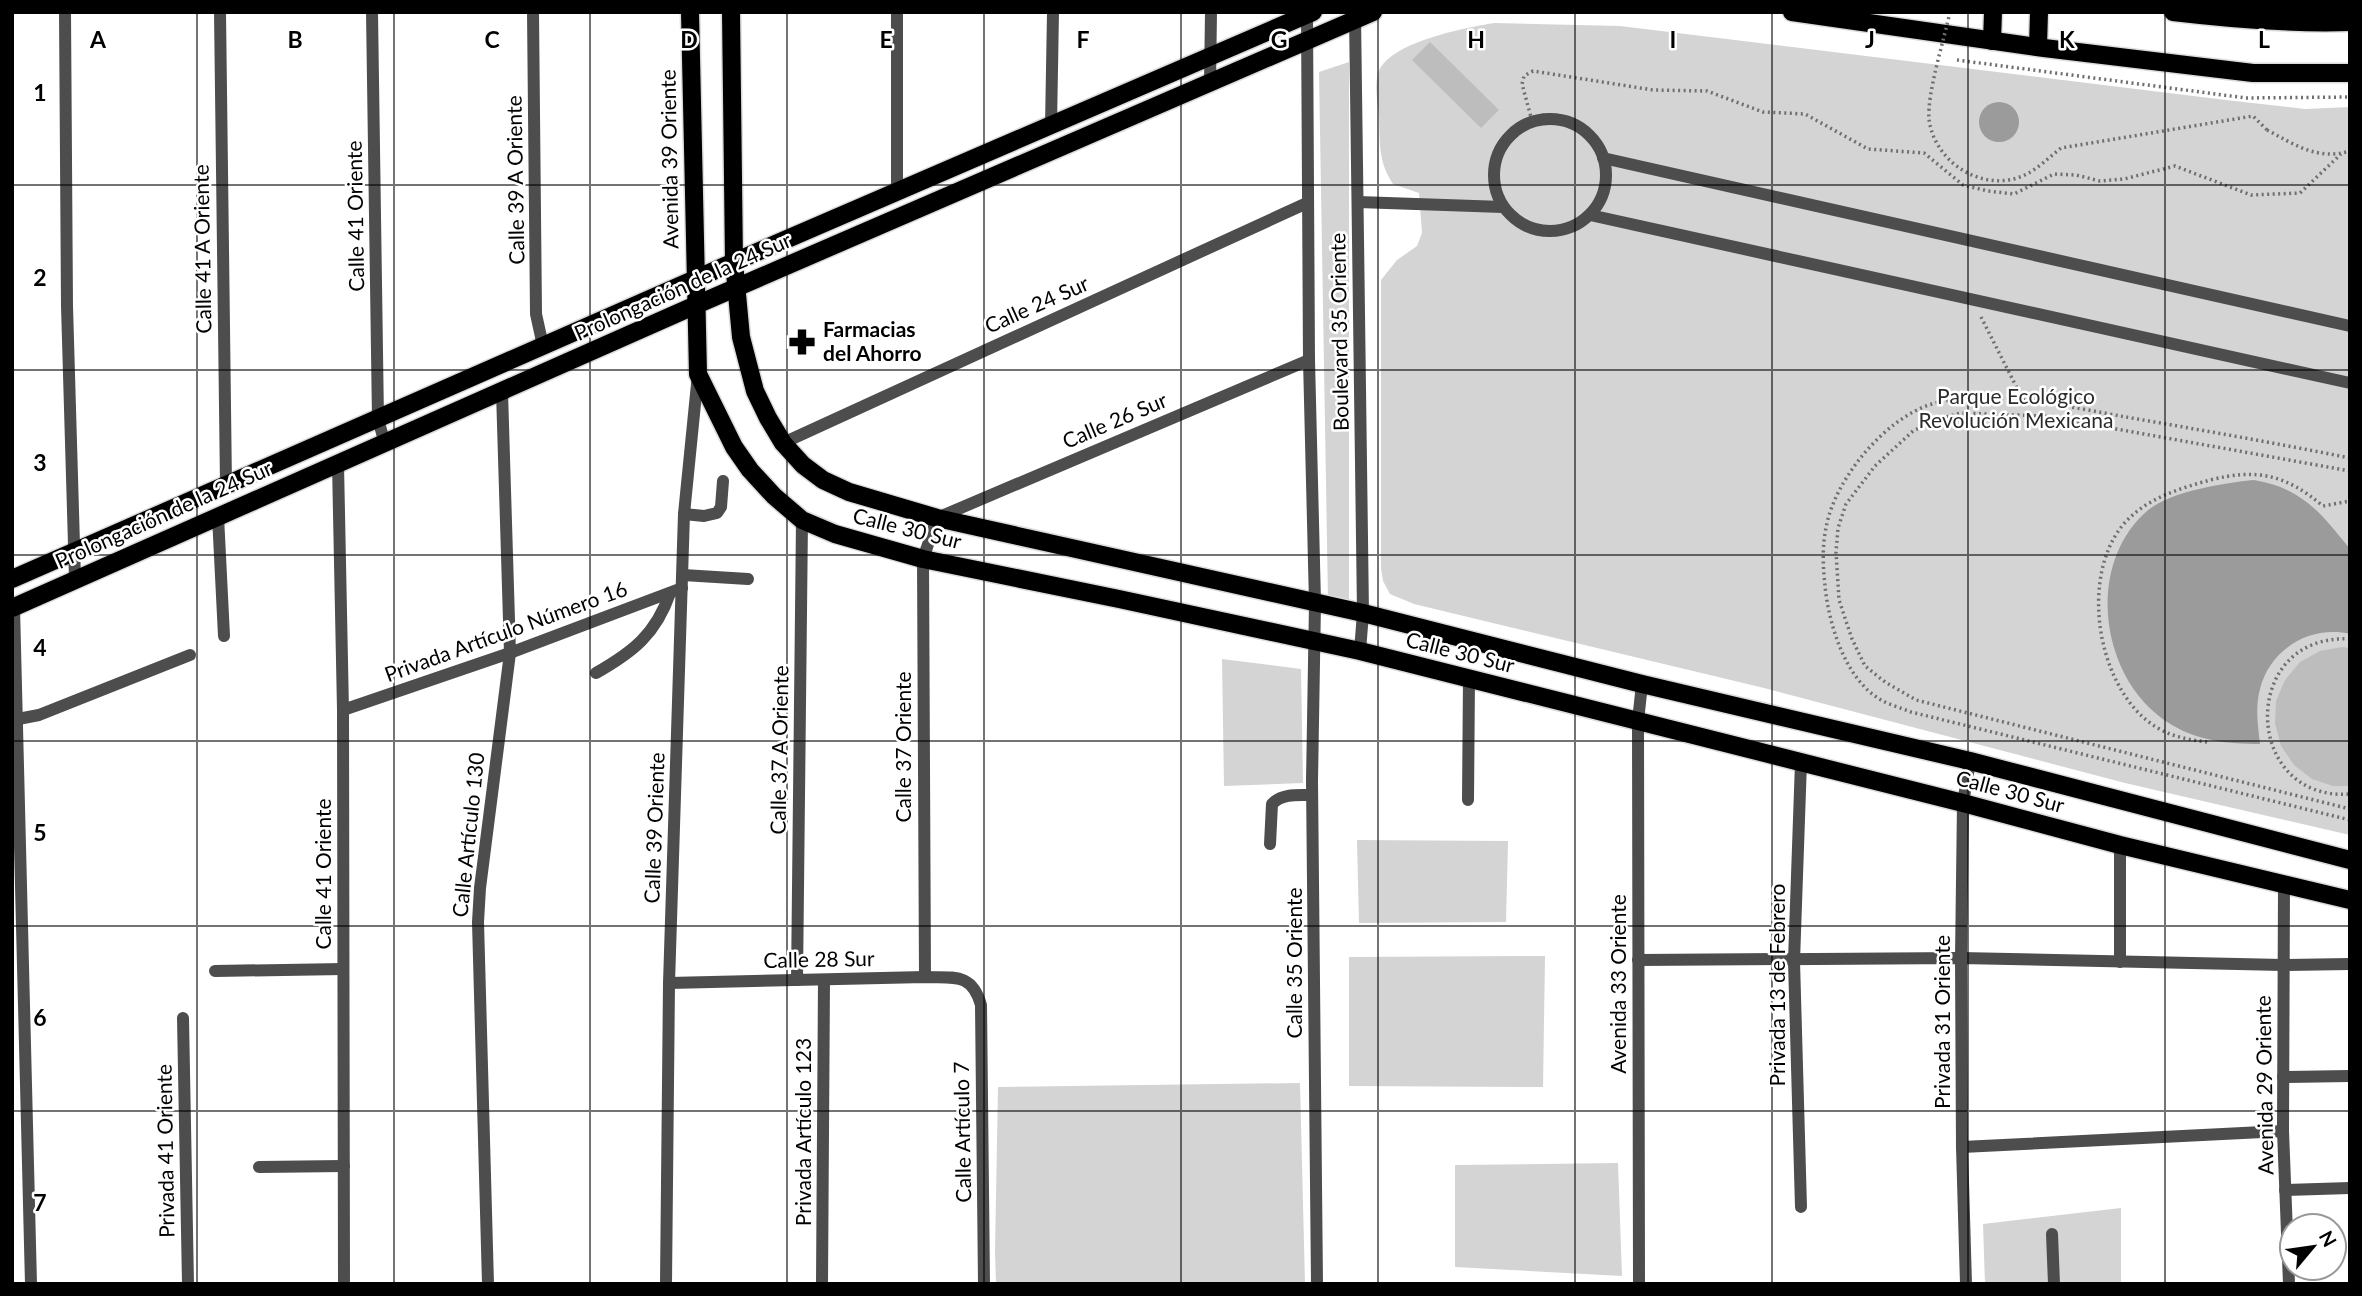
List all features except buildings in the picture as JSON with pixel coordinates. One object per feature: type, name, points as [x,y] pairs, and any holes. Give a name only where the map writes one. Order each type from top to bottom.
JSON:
[{"type":"main road","name":"Avenida 39 Oriente","points":[[690,12],[696,305]]},
{"type":"main road","points":[[731,12],[736,288]]},
{"type":"main road","name":"Prolongación de la 24 Sur","points":[[13,607],[696,305],[1309,41],[1355,16],[1373,12]]},
{"type":"main road","points":[[1792,12],[1992,41],[2253,73],[2350,73]]},
{"type":"main road","points":[[1992,41],[1993,12]]},
{"type":"main road","points":[[2038,47],[2039,12]]},
{"type":"main road","points":[[2173,12],[2253,22],[2302,18],[2350,22]]},
{"type":"main road","name":"Prolongación de la 24 Sur","points":[[12,579],[734,262],[1310,14]]},
{"type":"main road","name":"Calle 30 Sur","points":[[736,288],[747,364],[760,400],[783,443],[803,465],[823,481],[849,492],[937,519],[1363,612],[1642,684],[1970,761],[2350,860]]},
{"type":"main road","name":"Calle 30 Sur","points":[[696,305],[698,374],[734,447],[750,470],[774,496],[802,520],[835,534],[923,559],[1360,651],[2120,845],[2350,900]]},
{"type":"street","points":[[65,12],[66,306],[75,579]]},
{"type":"street","name":"Calle 41 A Oriente","points":[[220,12],[226,485]]},
{"type":"street","name":"Calle 41 Oriente","points":[[372,12],[378,419],[385,444]]},
{"type":"street","name":"Calle 39 A Oriente","points":[[533,12],[536,314],[543,346]]},
{"type":"street","points":[[897,12],[897,192]]},
{"type":"street","points":[[1051,126],[1053,12]]},
{"type":"street","points":[[1210,83],[1211,12]]},
{"type":"street","name":"Boulevard 35 Oriente","points":[[1310,14],[1307,203],[1314,642]]},
{"type":"street","name":"Boulevard 35 Oriente","points":[[1355,16],[1363,612],[1360,651]]},
{"type":"street","points":[[1550,118],[1567,121],[1583,129],[1595,142],[1603,158],[1606,173],[1599,202],[1590,215],[1569,227],[1545,231],[1529,227],[1503,206],[1497,192],[1493,175],[1496,157],[1504,141],[1517,129],[1532,121],[1550,118]]},
{"type":"street","points":[[1603,158],[2350,326]]},
{"type":"street","points":[[1358,202],[1503,206]]},
{"type":"street","name":"Calle 24 Sur","points":[[783,443],[1307,203]]},
{"type":"street","points":[[1590,215],[2350,383]]},
{"type":"street","name":"Calle 26 Sur","points":[[937,519],[1308,360]]},
{"type":"street","name":"Calle 39 Oriente","points":[[666,1284],[676,591],[683,575],[684,514],[698,374]]},
{"type":"street","name":"Calle Artículo 130","points":[[488,1284],[478,922],[510,653],[502,392]]},
{"type":"street","name":"Calle 41 Oriente","points":[[338,464],[343,710],[344,1284]]},
{"type":"street","points":[[684,514],[704,516],[717,513],[721,507],[723,481]]},
{"type":"street","points":[[218,516],[224,636]]},
{"type":"street","name":"Calle 37 Oriente","points":[[925,978],[923,559],[937,519]]},
{"type":"street","name":"Calle 37 A Oriente","points":[[797,980],[802,520]]},
{"type":"street","points":[[683,575],[748,579]]},
{"type":"street","points":[[596,673],[625,655],[649,633],[676,591]]},
{"type":"street","name":"Privada Artículo Número 16","points":[[343,710],[510,653],[676,591]]},
{"type":"street","points":[[13,607],[18,719],[15,734],[17,896],[31,1284]]},
{"type":"street","name":"Calle 35 Oriente","points":[[1314,642],[1312,795],[1317,1284]]},
{"type":"street","points":[[18,719],[39,715],[190,655]]},
{"type":"street","points":[[1468,800],[1469,678]]},
{"type":"street","name":"Avenida 33 Oriente","points":[[1639,1284],[1638,721],[1642,684]]},
{"type":"street","name":"Privada 31 Oriente","points":[[1966,1284],[1961,958],[1963,803],[1970,761]]},
{"type":"street","name":"Privada 13 de Febrero","points":[[1801,762],[1794,961],[1801,1208]]},
{"type":"street","points":[[1270,844],[1272,803],[1283,796],[1312,795]]},
{"type":"street","points":[[2120,845],[2120,962]]},
{"type":"street","name":"Avenida 29 Oriente","points":[[2284,885],[2283,1131],[2289,1284]]},
{"type":"street","points":[[1638,960],[1961,958],[2350,964]]},
{"type":"street","points":[[215,971],[343,968]]},
{"type":"street","name":"Calle 28 Sur","points":[[669,983],[925,978],[959,978],[970,982]]},
{"type":"street","name":"Privada Artículo 123","points":[[822,1284],[824,980]]},
{"type":"street","name":"Calle Artículo 7","points":[[970,982],[977,991],[981,1005],[984,1284]]},
{"type":"street","name":"Privada 41 Oriente","points":[[183,1018],[188,1284]]},
{"type":"street","points":[[2283,1077],[2350,1076]]},
{"type":"street","points":[[1962,1147],[2283,1131]]},
{"type":"street","points":[[259,1167],[344,1166]]},
{"type":"street","points":[[2285,1190],[2350,1188]]},
{"type":"street","points":[[2052,1234],[2053,1284]]},
{"type":"path","points":[[1950,12],[1930,99],[1929,119],[1935,138],[1947,158],[1966,173],[1978,178],[1992,180],[2018,177],[2039,167],[2062,148],[2253,116],[2267,130],[2308,152],[2342,154]]},
{"type":"path","points":[[1957,60],[2246,98],[2350,97]]},
{"type":"path","points":[[1532,121],[1522,84],[1524,76],[1533,71],[1653,89],[1707,91],[1763,112],[1805,114],[1868,149],[1924,153],[1963,185],[2014,194],[2053,174],[2076,175],[2100,181],[2124,179],[2175,166],[2250,195],[2300,193],[2342,154],[2350,151]]},
{"type":"path","points":[[1972,300],[2023,400]]},
{"type":"path","points":[[2350,458],[2023,400],[1957,399],[1932,404],[1906,415],[1869,448],[1842,484],[1826,526],[1824,554],[1827,607],[1835,638],[1852,673],[1880,700],[1911,712],[2350,820]]},
{"type":"path","points":[[2350,471],[2044,416],[1960,413],[1913,431],[1875,466],[1846,504],[1838,528],[1836,552],[1839,600],[1852,639],[1865,666],[1885,682],[1916,700],[2350,809]]},
{"type":"path","points":[[2207,742],[2173,735],[2156,727],[2140,713],[2114,674],[2100,627],[2099,588],[2112,544],[2120,528],[2138,511],[2174,490],[2238,475],[2257,475],[2288,481],[2323,506],[2350,501]]},
{"type":"path","points":[[2350,639],[2321,642],[2298,653],[2280,672],[2269,696],[2266,722],[2273,747],[2296,778],[2332,794],[2350,794]]},
{"type":"path","points":[[2312,799],[2314,788]]},
{"type":"green space","name":"Parque Ecológico Revolución Mexicana","points":[[1494,23],[1620,26],[2305,109],[2350,107],[2350,835],[2125,783],[1764,688],[1414,604],[1390,594],[1383,581],[1381,568],[1381,280],[1397,260],[1417,246],[1422,233],[1419,193],[1393,184],[1382,159],[1377,78],[1382,66],[1393,55],[1408,47],[1445,33]]},
{"type":"green space","points":[[1349,62],[1349,600],[1328,600],[1319,72]]},
{"type":"green space","points":[[1222,659],[1301,669],[1303,783],[1224,786]]},
{"type":"green space","points":[[1357,840],[1508,841],[1506,922],[1359,923]]},
{"type":"green space","points":[[1545,956],[1543,1087],[1349,1086],[1349,957]]},
{"type":"green space","points":[[1300,1083],[1305,1284],[996,1284],[998,1087]]},
{"type":"green space","points":[[1618,1163],[1622,1276],[1455,1267],[1455,1165]]},
{"type":"green space","points":[[2121,1208],[2121,1284],[1985,1284],[1983,1224]]},
{"type":"shaded area","points":[[1999,102],[2007,103],[2013,108],[2018,114],[2018,130],[2013,136],[2007,141],[1999,142],[1991,141],[1985,136],[1980,130],[1979,122],[1980,114],[1985,108],[1991,103]]},
{"type":"shaded area","points":[[2254,480],[2285,489],[2298,496],[2320,513],[2350,549],[2350,634],[2320,633],[2307,637],[2294,643],[2273,662],[2258,696],[2260,744],[2225,742],[2193,735],[2172,725],[2148,706],[2129,682],[2116,654],[2109,624],[2108,593],[2114,562],[2127,535],[2147,511],[2183,493]]},
{"type":"place","name":"Farmacias del Ahorro","points":[[802,342]]}]
